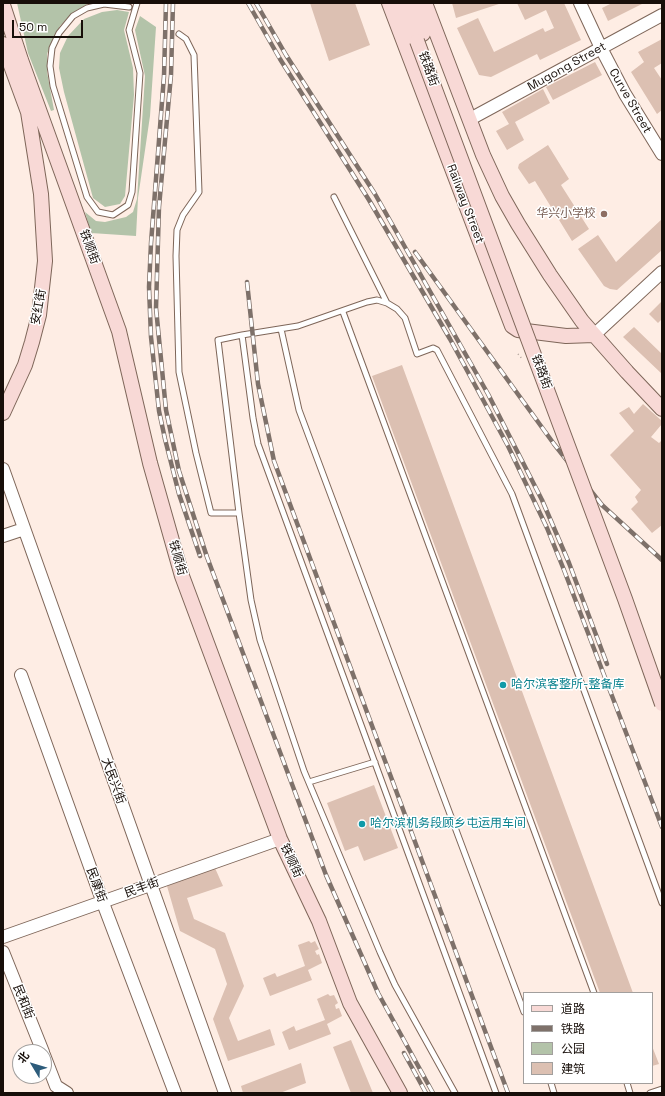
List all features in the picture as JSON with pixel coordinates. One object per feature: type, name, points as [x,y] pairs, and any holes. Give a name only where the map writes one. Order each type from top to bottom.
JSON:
[{"type":"main road","name":"Railway Street","points":[[390,3],[512,326],[518,330],[566,336],[594,336]]},
{"type":"main road","points":[[403,3],[421,40],[539,339],[662,677]]},
{"type":"main road","points":[[414,3],[421,40]]},
{"type":"main road","name":"铁路街","points":[[425,3],[484,155],[502,196],[550,275],[594,336],[662,409]]},
{"type":"main road","name":"铁顺街","points":[[3,5],[120,331],[150,463],[182,576],[280,839],[319,921],[350,1003],[400,1093]]},
{"type":"main road","name":"铁路街","points":[[421,40],[662,704]]},
{"type":"main road","name":"安红街","points":[[3,44],[28,112],[41,194],[44,261],[39,315],[25,365],[3,413]]},
{"type":"street","name":"Curve Street","points":[[580,3],[625,94],[662,154]]},
{"type":"street","name":"Mugong Street","points":[[472,118],[662,15]]},
{"type":"street","points":[[594,336],[662,272]]},
{"type":"street","name":"大民兴街","points":[[3,469],[225,1093]]},
{"type":"street","points":[[3,536],[24,529]]},
{"type":"street","name":"民康街","points":[[21,675],[103,902],[175,1093]]},
{"type":"street","name":"民丰街","points":[[3,936],[280,839]]},
{"type":"street","name":"民和街","points":[[3,952],[40,1044]]},
{"type":"street","points":[[52,1076],[56,1086],[67,1093]]},
{"type":"lane","points":[[129,7],[104,4],[87,8],[73,16],[56,38],[52,48],[50,66],[53,86],[87,197],[98,212],[113,215],[128,205],[132,192],[140,73],[129,30],[137,3]]},
{"type":"lane","points":[[179,34],[186,39],[194,54],[199,192],[184,215],[177,230],[176,256],[179,372],[196,453],[211,513],[239,513]]},
{"type":"lane","points":[[334,196],[387,303]]},
{"type":"lane","points":[[454,1093],[392,979],[309,782],[260,640],[251,600],[218,340],[298,326],[343,312],[367,302],[377,300],[387,303],[397,309],[405,318],[417,354],[433,348],[437,350],[512,494],[662,903]]},
{"type":"lane","points":[[343,312],[594,992]]},
{"type":"lane","points":[[281,329],[300,410],[523,1009]]},
{"type":"lane","points":[[242,335],[258,444],[496,1093]]},
{"type":"lane","points":[[309,782],[375,762]]},
{"type":"lane","points":[[650,1093],[662,1089]]},
{"type":"green space","points":[[17,3],[89,3],[72,13],[60,26],[47,54],[47,72],[54,110],[51,111],[28,53]]},
{"type":"green space","points":[[117,10],[129,12],[124,30],[133,68],[134,95],[125,196],[120,204],[105,207],[93,198],[64,92],[59,68],[60,53],[68,36],[84,19],[102,12]]},
{"type":"green space","points":[[140,16],[156,27],[150,116],[138,198],[136,236],[91,233],[85,212],[96,221],[105,222],[126,217],[133,212],[137,199],[145,76],[135,30]]},
{"type":"building","points":[[310,3],[355,3],[370,45],[329,61]]},
{"type":"building","points":[[452,3],[502,3],[456,18]]},
{"type":"building","points":[[517,3],[564,3],[581,40],[540,60],[537,54],[491,77],[479,75],[457,28],[478,18],[494,52],[543,28],[545,32],[554,28],[546,10],[525,20]]},
{"type":"building","points":[[612,3],[644,3],[608,21],[602,8]]},
{"type":"building","points":[[662,39],[662,63],[654,68],[662,80],[662,110],[657,114],[631,72],[644,62],[638,52]]},
{"type":"building","points":[[595,62],[602,75],[553,100],[546,87]]},
{"type":"building","points":[[543,89],[550,103],[515,122],[524,140],[507,150],[496,131],[509,124],[502,112]]},
{"type":"building","points":[[548,145],[569,179],[561,185],[589,229],[572,241],[535,181],[529,184],[518,168],[519,164]]},
{"type":"building","points":[[662,219],[662,250],[617,290],[604,286],[578,249],[598,235],[616,262]]},
{"type":"building","points":[[662,301],[662,319],[658,323],[649,314]]},
{"type":"building","points":[[634,327],[662,354],[662,374],[623,337]]},
{"type":"building","name":"哈尔滨客整所-整备库","points":[[402,365],[633,992],[600,992],[372,376]]},
{"type":"building","points":[[643,404],[662,421],[662,424],[651,437],[659,443],[662,440],[662,525],[652,533],[631,509],[638,502],[635,497],[641,490],[610,455],[634,431],[619,413],[629,407],[634,414]]},
{"type":"building","name":"哈尔滨机务段顾乡屯运用车间","points":[[374,785],[398,848],[364,861],[358,846],[345,851],[327,803]]},
{"type":"building","points":[[215,868],[223,886],[187,898],[194,919],[225,933],[244,986],[229,1018],[238,1041],[270,1029],[275,1045],[228,1061],[213,1019],[227,984],[215,949],[180,931],[167,886]]},
{"type":"building","points":[[309,941],[311,943],[315,941],[319,949],[315,951],[317,955],[319,954],[322,963],[308,970],[312,980],[270,996],[263,978],[275,973],[277,977],[305,966],[298,945]]},
{"type":"building","points":[[328,994],[330,996],[334,995],[338,1003],[335,1005],[336,1009],[339,1008],[342,1016],[327,1024],[331,1034],[289,1050],[282,1032],[294,1026],[296,1031],[325,1020],[317,999]]},
{"type":"building","points":[[351,1040],[373,1093],[351,1093],[333,1047]]},
{"type":"building","points":[[653,1049],[659,1064],[653,1066]]},
{"type":"building","points":[[301,1063],[306,1083],[280,1093],[243,1093],[241,1086]]},
{"type":"railway","points":[[166,3],[164,76],[149,287],[151,337],[159,411],[165,439],[179,494],[200,556]]},
{"type":"railway","points":[[173,3],[171,75],[159,207],[156,308],[166,410],[179,471],[207,557],[326,875],[378,993],[433,1093]]},
{"type":"railway","points":[[248,3],[280,59],[369,200],[450,339],[508,446],[547,528],[564,570],[662,827]]},
{"type":"railway","points":[[256,3],[286,55],[375,194],[488,394],[542,500],[569,563],[607,664]]},
{"type":"railway","points":[[415,252],[554,444],[602,505],[662,560]]},
{"type":"railway","points":[[247,282],[258,384],[274,461],[508,1093]]},
{"type":"railway","points":[[404,1053],[426,1093]]},
{"type":"place","name":"华兴小学校","points":[[604,214]]},
{"type":"place","name":"哈尔滨客整所-整备库","points":[[503,685]]},
{"type":"place","name":"哈尔滨机务段顾乡屯运用车间","points":[[362,824]]}]
